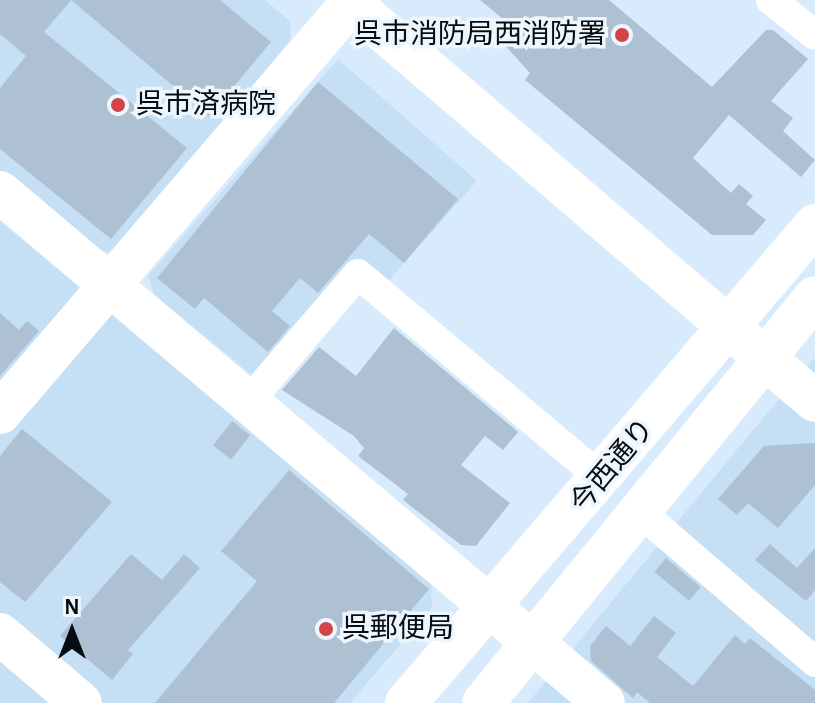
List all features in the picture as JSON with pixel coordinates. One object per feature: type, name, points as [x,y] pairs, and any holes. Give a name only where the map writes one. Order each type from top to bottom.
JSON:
[{"type":"street","points":[[771,0],[815,35]]},
{"type":"street","points":[[0,413],[350,1],[727,329],[815,401]]},
{"type":"street","points":[[0,192],[604,703]]},
{"type":"street","name":"今西通り","points":[[406,703],[602,479],[815,225]]},
{"type":"street","points":[[249,401],[358,274],[602,479]]},
{"type":"street","name":"今西通り","points":[[483,703],[815,297]]},
{"type":"street","points":[[639,511],[815,662]]},
{"type":"street","points":[[0,634],[81,703]]},
{"type":"shaded area","name":"呉市済病院","points":[[0,0],[265,0],[291,22],[290,40],[115,254],[89,247],[0,171]]},
{"type":"shaded area","points":[[338,59],[477,181],[384,286],[356,261],[257,379],[154,295],[148,276]]},
{"type":"shaded area","points":[[0,221],[431,584],[432,607],[350,703],[0,703]]},
{"type":"shaded area","points":[[815,358],[815,703],[528,703],[764,417]]},
{"type":"building","points":[[0,0],[71,0],[44,32],[187,148],[111,239],[0,149],[0,88],[26,56],[0,34]]},
{"type":"building","points":[[71,0],[220,0],[271,42],[209,116]]},
{"type":"building","points":[[480,0],[609,0],[712,87],[766,30],[773,30],[808,59],[771,101],[793,118],[783,131],[815,160],[801,177],[729,115],[693,158],[731,193],[739,184],[753,196],[746,204],[766,220],[753,235],[712,235],[525,80],[530,73],[502,42],[514,28]]},
{"type":"building","points":[[318,82],[458,199],[404,263],[369,234],[318,293],[300,278],[272,311],[290,326],[268,352],[204,298],[195,309],[157,278]]},
{"type":"building","points":[[0,313],[19,330],[27,321],[39,331],[0,376]]},
{"type":"building","points":[[394,328],[518,432],[503,450],[485,436],[461,465],[510,503],[476,546],[461,545],[403,500],[408,494],[358,456],[364,448],[354,436],[282,390],[319,347],[356,376]]},
{"type":"building","points":[[232,421],[250,435],[231,460],[213,445]]},
{"type":"building","points":[[22,429],[112,502],[25,602],[0,582],[0,456]]},
{"type":"building","points":[[815,443],[815,485],[778,528],[748,503],[737,515],[718,499],[764,446]]},
{"type":"building","points":[[289,470],[429,589],[334,703],[155,703],[257,581],[221,551]]},
{"type":"building","points":[[770,544],[797,568],[815,548],[815,590],[806,601],[755,560]]},
{"type":"building","points":[[131,554],[162,580],[184,554],[200,568],[128,650],[133,654],[112,680],[60,636]]},
{"type":"building","points":[[666,558],[700,587],[689,601],[654,572]]},
{"type":"building","points":[[654,616],[676,633],[657,657],[693,686],[735,635],[745,644],[750,638],[815,690],[815,703],[650,703],[637,692],[633,698],[591,661],[590,646],[606,626],[630,646]]},
{"type":"place","name":"呉市消防局西消防署","points":[[622,35]]},
{"type":"place","name":"呉市済病院","points":[[118,105]]},
{"type":"place","name":"呉郵便局","points":[[326,629]]}]
